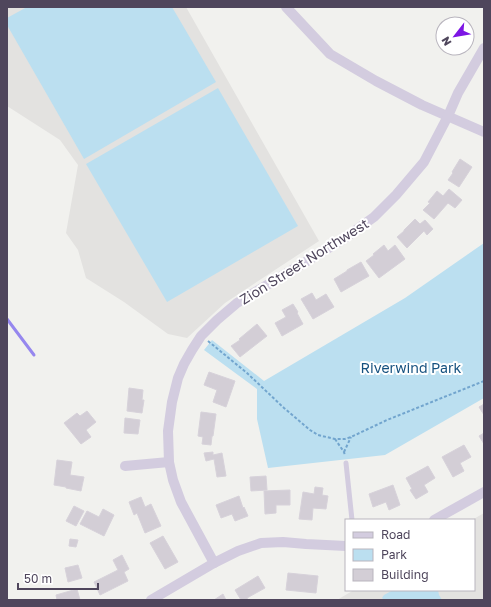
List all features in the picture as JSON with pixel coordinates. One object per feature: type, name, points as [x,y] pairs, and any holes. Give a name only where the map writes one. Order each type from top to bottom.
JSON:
[{"type":"street","points":[[286,7],[330,54],[376,82],[422,105],[484,132]]},
{"type":"street","name":"Zion Street Northwest","points":[[214,563],[181,502],[173,480],[169,462],[168,431],[174,393],[184,364],[201,336],[237,302],[342,240],[374,217],[396,195],[424,162],[458,93],[484,48]]},
{"type":"street","points":[[125,466],[169,462]]},
{"type":"street","points":[[436,519],[484,492]]},
{"type":"street","points":[[151,600],[214,563],[238,551],[261,543],[283,542],[345,546]]},
{"type":"lane","points":[[346,463],[352,519]]},
{"type":"path","points":[[201,336],[247,373],[310,430],[318,435],[335,439],[346,439],[386,420],[484,381]]},
{"type":"path","points":[[344,452],[351,437]]},
{"type":"path","points":[[335,439],[344,452],[346,463]]},
{"type":"shaded area","points":[[7,7],[186,7],[319,241],[225,303],[187,338],[168,334],[124,302],[86,278],[78,250],[66,233],[78,165],[60,140],[7,106]]},
{"type":"shaded area","points":[[484,513],[484,600],[337,600],[352,591],[475,591],[475,519],[474,519]]},
{"type":"green space","points":[[27,7],[172,7],[216,82],[84,159],[7,25],[7,18]]},
{"type":"green space","points":[[218,88],[298,226],[167,302],[86,164]]},
{"type":"green space","name":"Riverwind Park","points":[[484,243],[484,398],[385,455],[268,468],[257,419],[257,389],[204,350],[212,340],[264,381],[405,298]]},
{"type":"green space","points":[[391,591],[438,591],[442,600],[384,600],[382,598]]},
{"type":"building","points":[[460,159],[472,167],[459,187],[448,180]]},
{"type":"building","points":[[449,189],[462,200],[455,208],[448,203],[434,219],[423,210],[430,203],[428,202],[437,191],[443,196]]},
{"type":"building","points":[[415,219],[420,224],[425,220],[433,229],[427,235],[424,231],[407,248],[397,237]]},
{"type":"building","points":[[384,245],[388,251],[395,245],[405,259],[379,278],[366,261]]},
{"type":"building","points":[[361,262],[369,276],[341,292],[334,279]]},
{"type":"building","points":[[312,293],[316,300],[326,294],[334,307],[313,319],[301,299]]},
{"type":"building","points":[[293,304],[303,324],[282,336],[275,323],[286,317],[282,310]]},
{"type":"building","points":[[257,324],[267,336],[240,357],[231,346],[240,340],[239,339]]},
{"type":"building","points":[[209,372],[235,381],[226,407],[213,402],[217,390],[204,385]]},
{"type":"building","points":[[129,388],[143,390],[142,400],[144,400],[142,413],[127,411]]},
{"type":"building","points":[[484,404],[484,415],[479,407]]},
{"type":"building","points":[[87,411],[96,422],[86,430],[91,437],[81,444],[64,423],[77,413],[80,416]]},
{"type":"building","points":[[201,412],[216,414],[211,445],[202,444],[203,437],[198,436]]},
{"type":"building","points":[[125,418],[140,420],[138,434],[124,433]]},
{"type":"building","points":[[484,433],[484,444],[479,436]]},
{"type":"building","points":[[464,445],[471,457],[460,463],[464,471],[453,477],[442,457]]},
{"type":"building","points":[[213,452],[213,455],[222,453],[226,476],[217,477],[214,459],[206,461],[204,453]]},
{"type":"building","points":[[57,460],[72,462],[70,475],[84,477],[81,491],[54,485]]},
{"type":"building","points":[[428,466],[435,478],[424,485],[428,492],[416,499],[410,490],[412,489],[406,478]]},
{"type":"building","points":[[266,476],[267,490],[251,491],[250,477]]},
{"type":"building","points":[[393,485],[400,505],[389,510],[386,502],[373,507],[369,494]]},
{"type":"building","points":[[315,487],[323,488],[322,495],[328,496],[326,509],[313,508],[312,520],[299,519],[303,492],[314,494]]},
{"type":"building","points":[[290,490],[290,505],[276,505],[276,513],[265,514],[264,491]]},
{"type":"building","points":[[239,496],[243,508],[244,507],[248,516],[235,521],[232,514],[221,518],[216,505]]},
{"type":"building","points":[[141,497],[145,507],[151,504],[161,526],[145,533],[137,513],[134,515],[129,502]]},
{"type":"building","points":[[74,506],[84,511],[76,526],[66,521]]},
{"type":"building","points":[[103,509],[114,515],[104,536],[80,524],[87,511],[99,517]]},
{"type":"building","points":[[163,536],[178,562],[165,569],[150,543]]},
{"type":"building","points":[[70,539],[78,540],[76,547],[69,546]]},
{"type":"building","points":[[122,555],[129,569],[124,572],[128,581],[100,595],[94,582],[118,570],[113,560]]},
{"type":"building","points":[[78,565],[82,578],[68,582],[65,568]]},
{"type":"building","points":[[288,573],[318,576],[316,593],[286,590]]},
{"type":"building","points":[[258,576],[265,588],[247,598],[248,600],[241,600],[235,590]]},
{"type":"building","points":[[77,589],[80,600],[57,600],[56,595]]},
{"type":"building","points":[[223,594],[226,600],[214,600]]},
{"type":"waterway","points":[[7,319],[34,355]]}]
